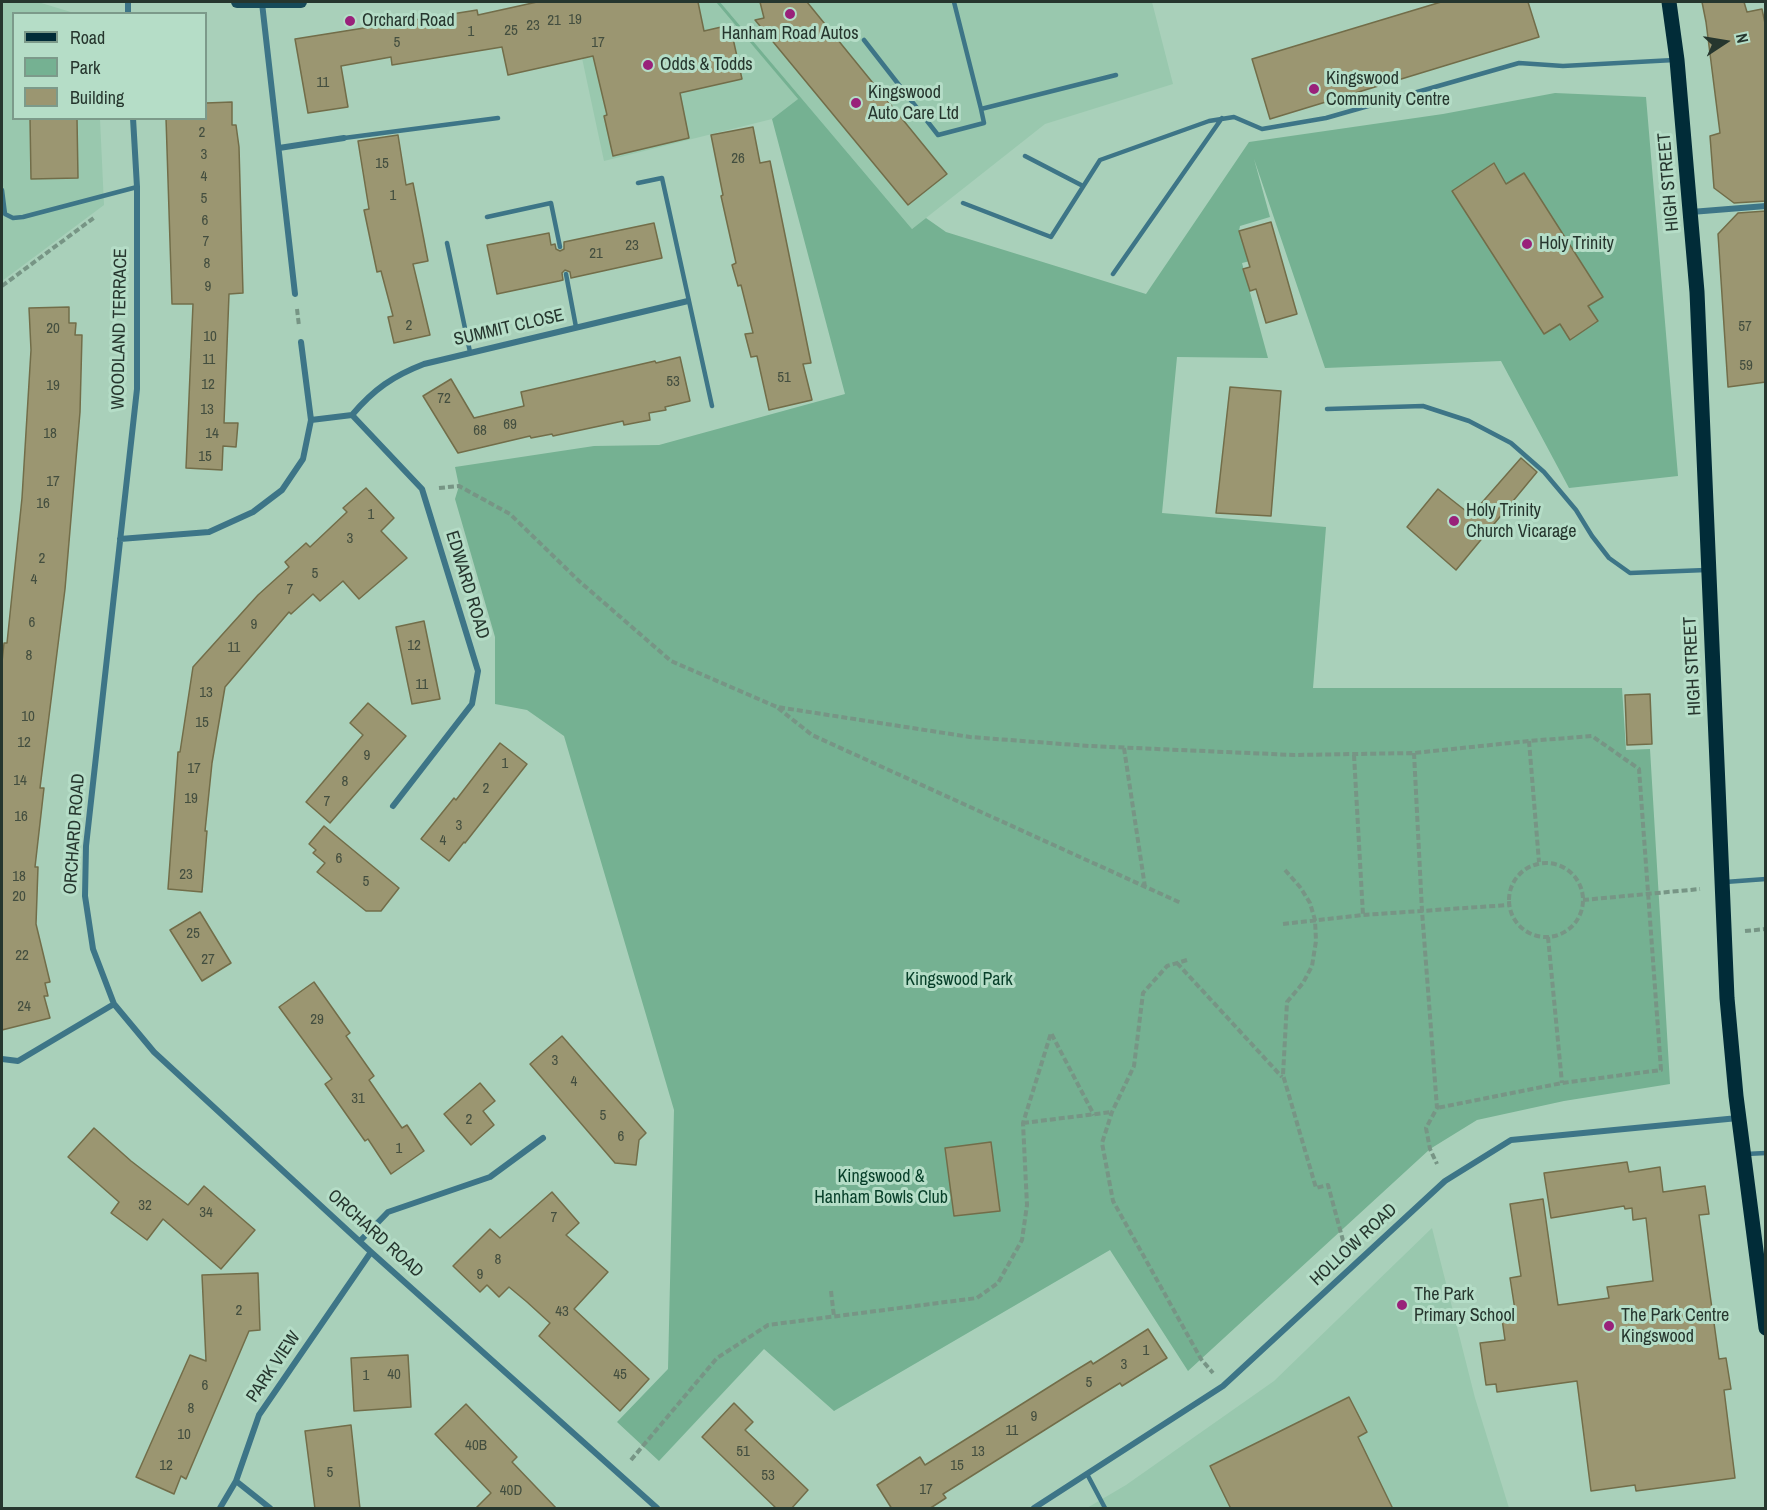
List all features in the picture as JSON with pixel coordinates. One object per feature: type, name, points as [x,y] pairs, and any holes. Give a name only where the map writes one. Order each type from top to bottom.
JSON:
[{"type":"main road","points":[[237,2],[301,2]]},
{"type":"main road","name":"HIGH STREET","points":[[1669,2],[1677,60],[1691,212],[1704,423],[1708,570],[1727,998],[1743,1154],[1766,1329]]},
{"type":"street","points":[[262,3],[295,294]]},
{"type":"street","name":"WOODLAND TERRACE","points":[[120,539],[137,389],[137,187],[134,120]]},
{"type":"street","points":[[279,148],[344,138]]},
{"type":"street","points":[[1691,212],[1766,206]]},
{"type":"street","name":"SUMMIT CLOSE","points":[[352,415],[367,397],[404,372],[470,352],[688,301]]},
{"type":"street","points":[[120,539],[209,532],[253,512],[282,490],[303,459],[311,420],[301,342]]},
{"type":"street","points":[[311,420],[352,415]]},
{"type":"street","name":"EDWARD ROAD","points":[[352,415],[422,489],[478,671],[472,704],[393,806]]},
{"type":"street","name":"ORCHARD ROAD","points":[[120,539],[86,846],[85,896],[93,949],[114,1004],[154,1052],[371,1252],[657,1509]]},
{"type":"street","points":[[2,1059],[18,1061],[114,1004]]},
{"type":"street","name":"HOLLOW ROAD","points":[[1034,1509],[1223,1386],[1445,1181],[1511,1140],[1739,1118]]},
{"type":"street","points":[[360,1241],[388,1212],[490,1177],[543,1138]]},
{"type":"street","name":"PARK VIEW","points":[[220,1509],[236,1481],[260,1415],[371,1252]]},
{"type":"street","points":[[236,1481],[270,1509]]},
{"type":"lane","points":[[864,40],[938,135],[984,123],[954,2]]},
{"type":"lane","points":[[963,203],[1051,237],[1100,160],[1209,121],[1234,117],[1262,129],[1326,118],[1519,63],[1563,66],[1677,60]]},
{"type":"lane","points":[[981,109],[1116,75]]},
{"type":"lane","points":[[344,138],[498,118]]},
{"type":"lane","points":[[1113,274],[1222,118]]},
{"type":"lane","points":[[1025,156],[1083,186]]},
{"type":"lane","points":[[638,183],[662,178],[712,406]]},
{"type":"lane","points":[[2,190],[5,214],[13,218],[137,187]]},
{"type":"lane","points":[[488,217],[551,203],[560,247]]},
{"type":"lane","points":[[447,243],[470,352]]},
{"type":"lane","points":[[566,274],[576,327]]},
{"type":"lane","points":[[1327,409],[1423,406],[1469,421],[1511,443],[1544,472],[1576,510],[1609,558],[1630,573],[1708,570]]},
{"type":"lane","points":[[1722,884],[1766,879]]},
{"type":"lane","points":[[1743,1154],[1766,1153]]},
{"type":"lane","points":[[1087,1474],[1105,1509]]},
{"type":"path","points":[[2,285],[98,215]]},
{"type":"path","points":[[295,294],[301,342]]},
{"type":"path","points":[[422,489],[459,486],[510,514],[579,581],[671,661],[777,706],[970,737],[1124,748],[1294,755],[1414,753],[1592,736],[1639,769],[1661,1070],[1562,1083],[1437,1108]]},
{"type":"path","points":[[777,706],[812,735],[1181,903]]},
{"type":"path","points":[[1529,741],[1539,863]]},
{"type":"path","points":[[1124,748],[1145,886]]},
{"type":"path","points":[[1414,753],[1422,911],[1437,1108],[1426,1128],[1431,1149],[1445,1181]]},
{"type":"path","points":[[1354,755],[1363,915]]},
{"type":"path","points":[[1539,863],[1561,865],[1577,880],[1583,900],[1579,918],[1567,931],[1548,938],[1533,935],[1517,924],[1508,905],[1512,883],[1524,869],[1539,863]]},
{"type":"path","points":[[1285,870],[1300,886],[1310,903],[1315,920],[1316,941],[1312,966],[1304,983],[1287,1002],[1284,1078],[1316,1188],[1328,1185],[1350,1269]]},
{"type":"path","points":[[1583,900],[1647,895],[1722,884]]},
{"type":"path","points":[[1283,924],[1363,915],[1508,905]]},
{"type":"path","points":[[1548,938],[1562,1083]]},
{"type":"path","points":[[1187,960],[1167,966],[1143,993],[1134,1066],[1112,1112],[1102,1143],[1113,1201],[1202,1359],[1223,1386]]},
{"type":"path","points":[[1177,963],[1284,1078]]},
{"type":"path","points":[[618,1475],[717,1358],[768,1325],[977,1298],[998,1283],[1022,1240],[1027,1205],[1023,1122],[1051,1033],[1094,1115]]},
{"type":"path","points":[[1023,1122],[1112,1112]]},
{"type":"path","points":[[831,1291],[834,1317]]},
{"type":"shaded area","points":[[2,2],[38,2],[71,12],[12,12],[12,120],[100,120],[104,205],[2,281]]},
{"type":"shaded area","points":[[570,2],[718,2],[798,99],[772,119],[604,161]]},
{"type":"shaded area","points":[[720,2],[1152,2],[1173,84],[1045,124],[912,229]]},
{"type":"shaded area","name":"The Park Primary School","points":[[1432,1228],[1475,1398],[1509,1508],[1087,1508],[1126,1485],[1274,1381]]},
{"type":"green space","name":"Kingswood Park","points":[[716,2],[720,2],[912,229],[926,218],[946,232],[1146,294],[1249,142],[1443,114],[1555,93],[1646,97],[1678,476],[1569,488],[1501,361],[1325,368],[1254,159],[1270,217],[1240,226],[1239,231],[1250,261],[1242,263],[1268,358],[1177,357],[1162,513],[1326,527],[1313,688],[1622,688],[1626,750],[1650,749],[1670,1084],[1564,1101],[1477,1120],[1430,1149],[1188,1371],[1110,1250],[834,1411],[764,1349],[659,1461],[617,1422],[668,1369],[674,1110],[564,736],[527,710],[495,704],[495,637],[455,499],[459,486],[455,467],[594,446],[659,445],[845,394],[772,119],[798,99]]},
{"type":"building","points":[[537,2],[698,2],[704,31],[730,25],[742,79],[680,93],[689,138],[613,156],[604,116],[607,115],[593,56],[508,75],[502,47],[392,65],[391,57],[341,66],[348,107],[308,113],[295,39],[477,10],[478,15]]},
{"type":"building","name":"Kingswood Auto Care Ltd","points":[[760,2],[807,2],[947,174],[908,205],[755,20],[764,18]]},
{"type":"building","name":"Kingswood Community Centre","points":[[1441,2],[1528,2],[1539,37],[1270,119],[1252,59]]},
{"type":"building","points":[[1702,2],[1744,2],[1747,12],[1762,9],[1766,28],[1766,201],[1734,203],[1714,188],[1710,136],[1720,133]]},
{"type":"building","points":[[232,102],[232,125],[236,125],[239,147],[243,293],[229,294],[224,423],[238,423],[236,447],[223,446],[222,470],[186,468],[193,304],[172,304],[166,120],[207,120],[207,103]]},
{"type":"building","points":[[30,120],[77,120],[78,178],[31,179]]},
{"type":"building","points":[[753,127],[760,163],[770,161],[811,363],[803,364],[812,400],[769,410],[757,356],[751,357],[745,334],[753,333],[741,285],[738,286],[732,265],[736,263],[721,196],[723,195],[711,135]]},
{"type":"building","points":[[398,135],[406,185],[413,183],[428,261],[413,264],[430,335],[394,343],[388,317],[393,316],[381,271],[377,272],[364,210],[369,209],[358,141]]},
{"type":"building","name":"Holy Trinity","points":[[1494,163],[1506,184],[1524,173],[1603,297],[1588,306],[1598,321],[1570,340],[1560,324],[1544,334],[1452,191]]},
{"type":"building","points":[[1766,211],[1766,382],[1728,387],[1718,234],[1738,213]]},
{"type":"building","points":[[1271,222],[1297,314],[1266,323],[1256,289],[1250,291],[1243,269],[1250,267],[1239,231]]},
{"type":"building","points":[[654,223],[662,258],[571,278],[570,272],[565,270],[562,273],[563,280],[497,294],[487,245],[549,233],[551,245],[555,244],[556,249],[560,251],[564,249],[564,242]]},
{"type":"building","points":[[69,307],[69,323],[76,323],[75,335],[82,335],[80,412],[65,589],[40,788],[44,788],[35,867],[38,867],[36,924],[50,982],[45,983],[48,996],[44,996],[50,1018],[2,1030],[2,662],[4,643],[7,643],[22,498],[31,350],[29,308]]},
{"type":"building","points":[[680,357],[690,401],[665,407],[666,410],[649,413],[650,420],[624,425],[623,421],[553,436],[552,434],[531,438],[530,436],[458,453],[423,396],[451,379],[474,418],[524,406],[521,392]]},
{"type":"building","points":[[1230,387],[1281,391],[1271,516],[1216,513]]},
{"type":"building","name":"Holy Trinity Church Vicarage","points":[[1521,458],[1537,472],[1456,570],[1407,527],[1438,489],[1471,515]]},
{"type":"building","points":[[366,488],[394,518],[381,531],[407,558],[359,599],[343,581],[320,601],[313,594],[291,614],[289,612],[225,687],[212,763],[202,892],[168,889],[178,752],[180,752],[193,667],[258,595],[289,567],[285,562],[306,543],[310,547],[347,512],[343,508]]},
{"type":"building","points":[[424,621],[440,699],[412,704],[396,627]]},
{"type":"building","points":[[1650,694],[1652,744],[1627,745],[1625,695]]},
{"type":"building","points":[[368,703],[406,736],[330,823],[306,802],[363,735],[350,723]]},
{"type":"building","points":[[500,743],[527,764],[449,861],[421,839],[454,798],[456,800]]},
{"type":"building","points":[[324,826],[399,888],[381,911],[366,911],[317,872],[325,863],[313,853],[316,850],[309,844]]},
{"type":"building","points":[[200,912],[231,963],[202,981],[170,930]]},
{"type":"building","points":[[314,982],[350,1033],[346,1036],[374,1076],[369,1080],[402,1128],[407,1125],[424,1151],[391,1174],[368,1139],[365,1141],[325,1084],[332,1079],[279,1007]]},
{"type":"building","points":[[562,1036],[646,1133],[639,1140],[636,1165],[615,1163],[530,1064]]},
{"type":"building","points":[[480,1083],[495,1101],[483,1111],[494,1125],[471,1145],[444,1114]]},
{"type":"building","points":[[94,1128],[131,1161],[188,1205],[204,1186],[255,1230],[221,1269],[163,1219],[147,1240],[111,1213],[119,1202],[68,1157]]},
{"type":"building","points":[[991,1142],[1000,1211],[954,1216],[945,1148]]},
{"type":"building","name":"The Park Centre Kingswood","points":[[1627,1162],[1629,1172],[1660,1167],[1663,1192],[1705,1186],[1709,1214],[1699,1215],[1719,1359],[1726,1358],[1731,1389],[1724,1390],[1735,1478],[1636,1491],[1635,1485],[1591,1491],[1577,1381],[1497,1392],[1496,1384],[1486,1385],[1480,1343],[1505,1340],[1501,1312],[1515,1310],[1510,1278],[1521,1276],[1510,1204],[1543,1199],[1558,1305],[1609,1298],[1607,1287],[1653,1281],[1646,1218],[1633,1220],[1632,1208],[1625,1209],[1624,1206],[1551,1218],[1544,1173]]},
{"type":"building","points":[[552,1192],[579,1223],[566,1235],[608,1272],[574,1309],[649,1379],[620,1411],[539,1336],[550,1323],[527,1302],[509,1287],[499,1297],[487,1285],[480,1292],[453,1266],[490,1229],[500,1238]]},
{"type":"building","points":[[258,1273],[260,1330],[249,1331],[186,1479],[181,1476],[174,1494],[136,1477],[190,1355],[206,1361],[202,1275]]},
{"type":"building","points":[[1148,1329],[1167,1358],[1122,1386],[1120,1383],[943,1494],[946,1498],[929,1509],[892,1509],[877,1485],[920,1457],[925,1465],[1068,1375],[1091,1361],[1093,1364]]},
{"type":"building","points":[[408,1355],[411,1407],[354,1411],[351,1358]]},
{"type":"building","points":[[1349,1397],[1367,1432],[1358,1437],[1393,1509],[1231,1509],[1210,1466]]},
{"type":"building","points":[[734,1403],[753,1422],[745,1430],[808,1490],[791,1509],[777,1509],[702,1437]]},
{"type":"building","points":[[466,1404],[517,1457],[512,1462],[557,1509],[475,1509],[491,1493],[435,1434]]},
{"type":"building","points":[[351,1425],[360,1509],[315,1509],[305,1431]]},
{"type":"place","name":"Hanham Road Autos","points":[[790,14]]},
{"type":"place","name":"Orchard Road","points":[[350,21]]},
{"type":"place","name":"Odds & Todds","points":[[648,65]]},
{"type":"place","name":"Kingswood Community Centre","points":[[1314,89]]},
{"type":"place","name":"Kingswood Auto Care Ltd","points":[[856,103]]},
{"type":"place","name":"Holy Trinity","points":[[1527,244]]},
{"type":"place","name":"Holy Trinity Church Vicarage","points":[[1454,521]]},
{"type":"place","name":"The Park Primary School","points":[[1402,1305]]},
{"type":"place","name":"The Park Centre Kingswood","points":[[1609,1326]]},
{"type":"park label","name":"Kingswood & Hanham Bowls Club","points":[[881,1187]]}]
